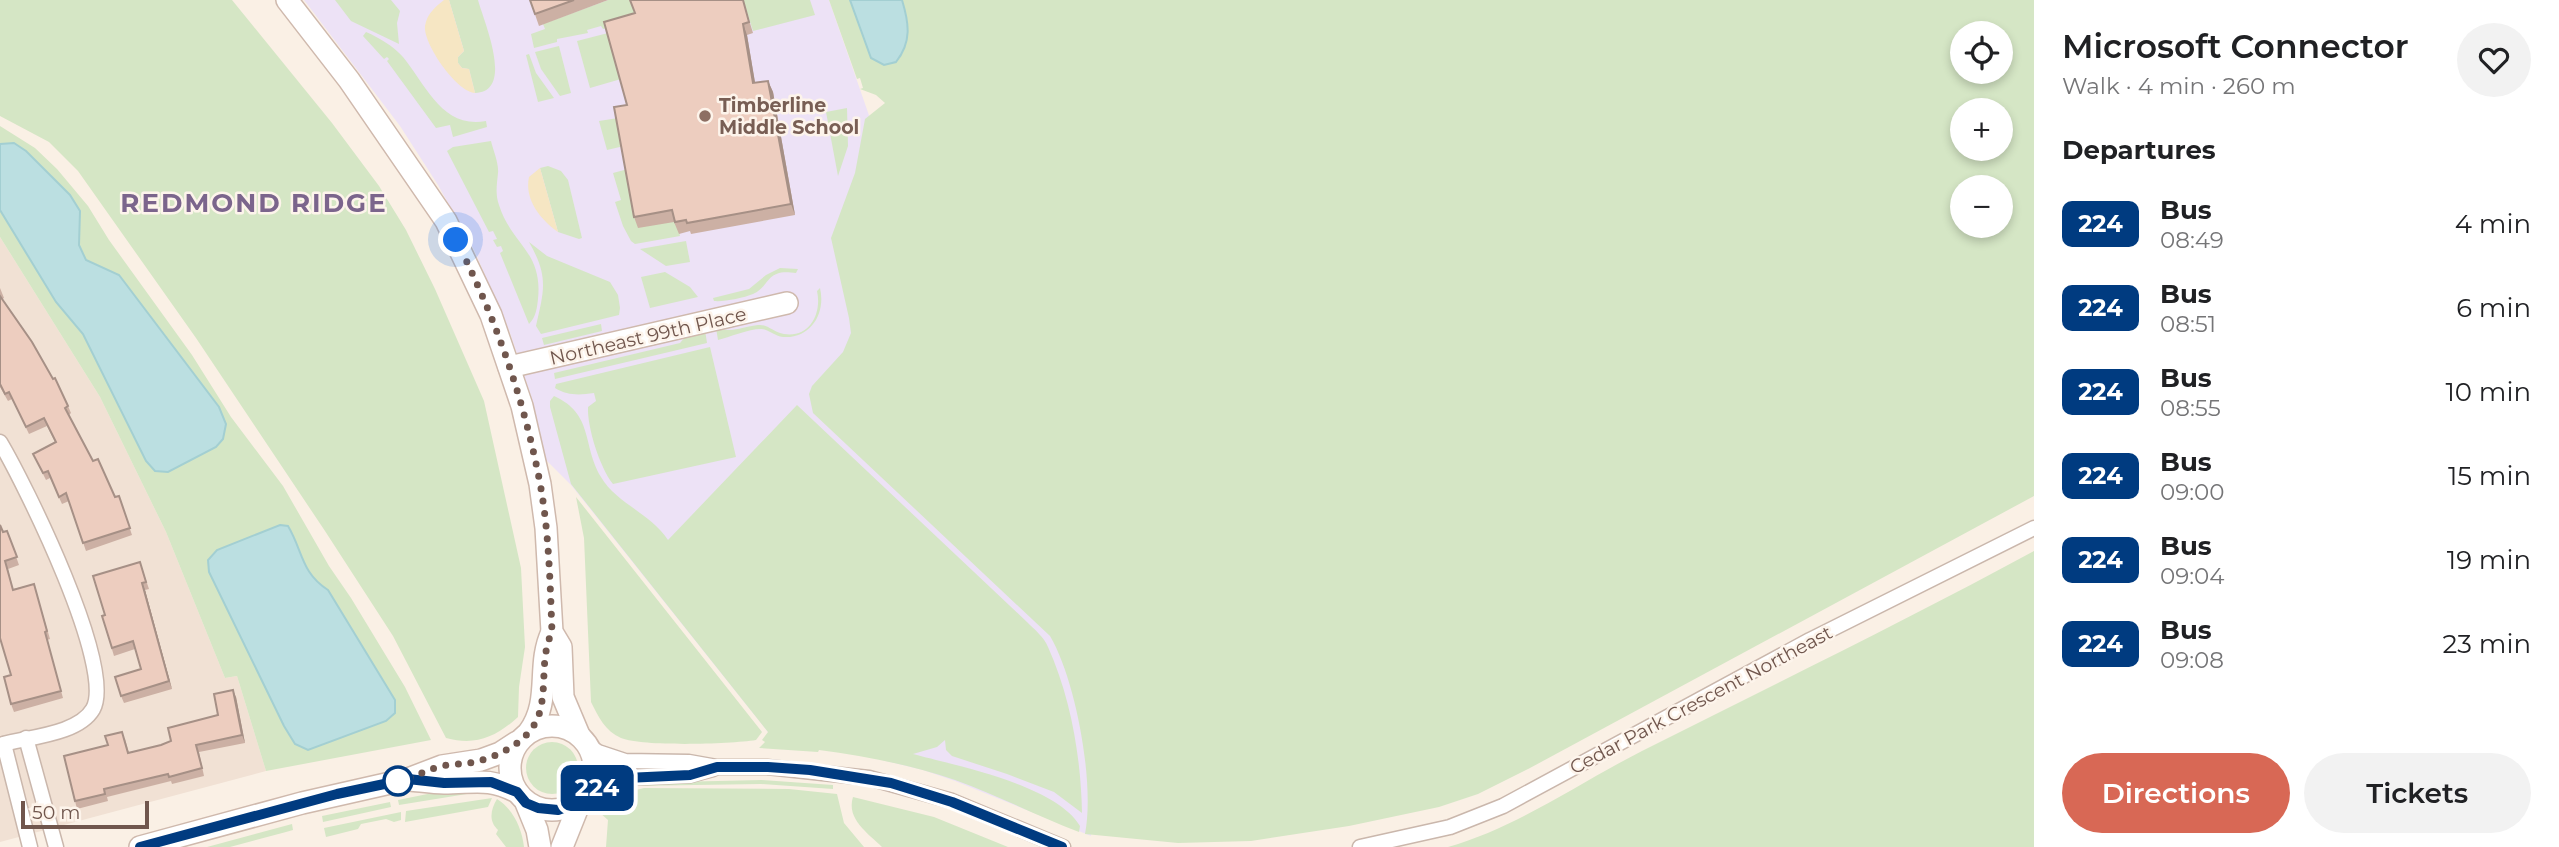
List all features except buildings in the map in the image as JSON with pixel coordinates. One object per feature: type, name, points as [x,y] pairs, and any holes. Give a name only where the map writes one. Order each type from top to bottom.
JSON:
[{"type":"street","points":[[287,0],[349,80],[446,221],[491,315],[522,406],[540,484],[547,540],[552,632],[545,648],[537,720],[523,737],[510,770],[537,830],[540,847]]},
{"type":"street","name":"Northeast 99th Place","points":[[509,368],[787,303]]},
{"type":"street","points":[[0,442],[22,478],[70,591],[95,666],[97,694],[92,710],[77,724],[2,744],[30,847]]},
{"type":"street","name":"Cedar Park Crescent Northeast","points":[[1360,847],[1450,827],[1503,806],[1810,640],[2034,528]]},
{"type":"street","points":[[552,632],[561,647],[563,697],[594,764],[585,796],[562,847]]},
{"type":"street","points":[[140,847],[337,794],[408,779],[442,766],[472,762],[500,753],[544,726],[560,726],[598,752],[625,761],[689,762],[717,767],[810,770],[891,783],[961,805],[1063,847]]},
{"type":"street","points":[[26,738],[56,847]]},
{"type":"street","points":[[408,779],[444,783],[483,780],[500,783],[538,808],[558,810],[626,778],[690,775],[717,767]]},
{"type":"shaded area","points":[[304,0],[829,0],[881,150],[1063,638],[1088,716],[1091,836],[923,770],[768,732],[571,485],[546,460],[533,402],[509,330],[474,250],[438,185],[400,126]]},
{"type":"shaded area","points":[[0,237],[100,397],[166,532],[225,678],[237,676],[266,771],[0,842]]},
{"type":"green space","points":[[0,0],[232,0],[332,123],[379,186],[406,230],[435,289],[484,401],[521,568],[525,647],[518,717],[502,730],[476,740],[446,738],[393,636],[325,531],[196,338],[78,171],[49,142],[0,116]]},
{"type":"green space","points":[[335,0],[391,0],[400,11],[397,23],[399,44],[351,21]]},
{"type":"green space","points":[[449,0],[478,0],[494,54],[493,81],[487,90],[475,93],[469,69],[462,68],[458,63],[458,57],[464,51]]},
{"type":"green space","points":[[608,0],[630,0],[637,19],[603,29],[601,26],[587,30],[588,33],[557,39],[557,42],[534,48],[531,34],[545,29],[543,24]]},
{"type":"green space","points":[[743,0],[810,0],[815,15],[753,31]]},
{"type":"green space","points":[[829,0],[850,0],[871,58],[899,59],[906,44],[908,30],[902,0],[2034,0],[2034,496],[1478,794],[1439,807],[1349,826],[1251,841],[1178,843],[1085,834],[1087,788],[1081,733],[1068,678],[1050,636],[813,413],[809,394],[812,386],[843,352],[851,333],[831,238],[855,173],[865,119],[885,103],[876,95],[860,89],[863,88],[860,78],[857,79]]},
{"type":"green space","points":[[366,32],[399,53],[446,112],[471,122],[486,121],[487,127],[453,137],[450,125],[436,128],[387,61],[389,59],[384,59],[363,36]]},
{"type":"green space","points":[[608,33],[621,79],[590,88],[577,41]]},
{"type":"green space","points":[[559,46],[571,93],[560,96],[541,69],[535,52]]},
{"type":"green space","points":[[529,54],[536,73],[554,98],[538,102],[526,55]]},
{"type":"green space","points":[[847,108],[848,146],[838,176],[826,112]]},
{"type":"green space","points":[[618,118],[624,146],[607,150],[599,121]]},
{"type":"green space","points":[[0,126],[35,148],[88,206],[109,240],[192,355],[231,417],[283,486],[329,566],[405,687],[431,740],[266,771],[237,676],[225,678],[166,532],[100,397],[0,237]]},
{"type":"green space","points":[[491,141],[498,165],[499,205],[536,270],[538,302],[535,315],[529,324],[500,253],[503,251],[501,246],[497,247],[493,240],[497,239],[493,231],[489,232],[447,151],[453,147]]},
{"type":"green space","points":[[548,166],[561,171],[568,180],[582,238],[558,232],[540,168]]},
{"type":"green space","points":[[628,169],[676,221],[680,236],[635,244],[631,241],[615,202],[621,200],[613,173]]},
{"type":"green space","points":[[686,241],[690,262],[666,266],[640,249]]},
{"type":"green space","points":[[529,242],[547,256],[610,282],[618,295],[619,315],[541,334],[536,326],[543,293],[542,274]]},
{"type":"green space","points":[[780,268],[798,269],[796,273],[774,275],[753,294],[714,301],[713,298],[749,289]]},
{"type":"green space","points":[[665,272],[690,287],[698,297],[650,308],[641,277]]},
{"type":"green space","points":[[820,288],[821,306],[818,315],[809,329],[801,334],[783,337],[758,329],[718,340],[716,328],[733,330],[762,325],[784,334],[801,332],[816,315],[817,291]]},
{"type":"green space","points":[[601,324],[602,331],[544,345],[542,338]]},
{"type":"green space","points":[[705,330],[707,343],[555,379],[554,373],[680,343],[686,336]]},
{"type":"green space","points":[[710,347],[736,457],[613,484],[599,458],[592,436],[588,407],[596,401],[594,393],[569,394],[555,388],[556,384]]},
{"type":"green space","points":[[554,396],[576,412],[595,465],[607,486],[652,522],[668,540],[797,405],[1044,640],[1069,707],[1080,771],[1082,813],[1054,792],[952,756],[946,750],[945,740],[937,747],[913,754],[979,771],[1028,788],[1068,812],[1080,826],[1079,832],[971,786],[922,770],[819,750],[759,748],[765,742],[762,740],[768,732],[571,484],[550,407]]},
{"type":"green space","points":[[576,497],[762,732],[756,740],[727,743],[649,743],[621,738],[603,723],[591,702],[584,538]]},
{"type":"green space","points":[[2034,551],[2034,847],[1448,847],[1523,817],[1642,751],[1888,628]]},
{"type":"green space","points":[[552,742],[562,744],[570,750],[576,758],[576,778],[570,786],[562,792],[552,794],[542,792],[534,786],[528,778],[526,768],[528,758],[534,750],[542,744]]},
{"type":"green space","points":[[762,780],[833,785],[833,789],[761,784],[630,786],[629,783]]},
{"type":"green space","points":[[457,788],[479,792],[399,805],[398,800]]},
{"type":"green space","points":[[644,788],[789,789],[837,794],[844,823],[864,847],[606,847],[608,820],[599,812],[616,795]]},
{"type":"green space","points":[[853,797],[934,817],[1008,847],[882,847],[855,819]]},
{"type":"green space","points":[[492,798],[488,807],[405,822],[406,811]]},
{"type":"green space","points":[[497,799],[508,808],[516,820],[524,847],[506,847],[496,834],[498,830],[491,815]]},
{"type":"green space","points":[[390,802],[391,807],[323,822],[322,816]]},
{"type":"green space","points":[[401,812],[401,820],[394,822],[386,819],[361,824],[358,829],[326,837],[324,828]]},
{"type":"green space","points":[[292,824],[293,830],[286,832],[230,847],[207,847]]},
{"type":"sand","points":[[444,0],[449,0],[464,51],[458,57],[458,63],[462,68],[469,69],[475,93],[459,85],[429,44],[425,26],[435,8]]},
{"type":"sand","points":[[540,168],[558,232],[535,209],[529,194],[529,177]]},
{"type":"water","points":[[850,0],[902,0],[908,32],[905,47],[896,62],[884,65],[871,58]]},
{"type":"water","points":[[14,143],[26,151],[70,195],[80,211],[79,245],[86,260],[119,275],[219,407],[226,424],[223,439],[216,447],[168,472],[155,471],[146,461],[83,334],[56,302],[0,210],[0,144]]},
{"type":"water","points":[[280,525],[288,526],[307,569],[328,590],[395,700],[395,713],[386,721],[308,750],[295,744],[284,726],[209,572],[208,560],[217,550]]},
{"type":"bus line","name":"224","points":[[140,847],[337,794],[408,779],[444,783],[483,780],[500,783],[517,792],[526,803],[547,810],[558,810],[580,802],[590,791],[616,780],[690,775],[717,767],[768,767],[869,778],[932,794],[1062,847]]},
{"type":"place","name":"Timberline Middle School","points":[[705,116]]},
{"type":"district","name":"REDMOND RIDGE","points":[[254,203]]},
{"type":"route","points":[[398,781],[427,770],[472,762],[500,753],[528,732],[537,720],[540,710],[545,648],[552,632],[546,528],[540,484],[522,406],[491,315],[456,240]]}]
